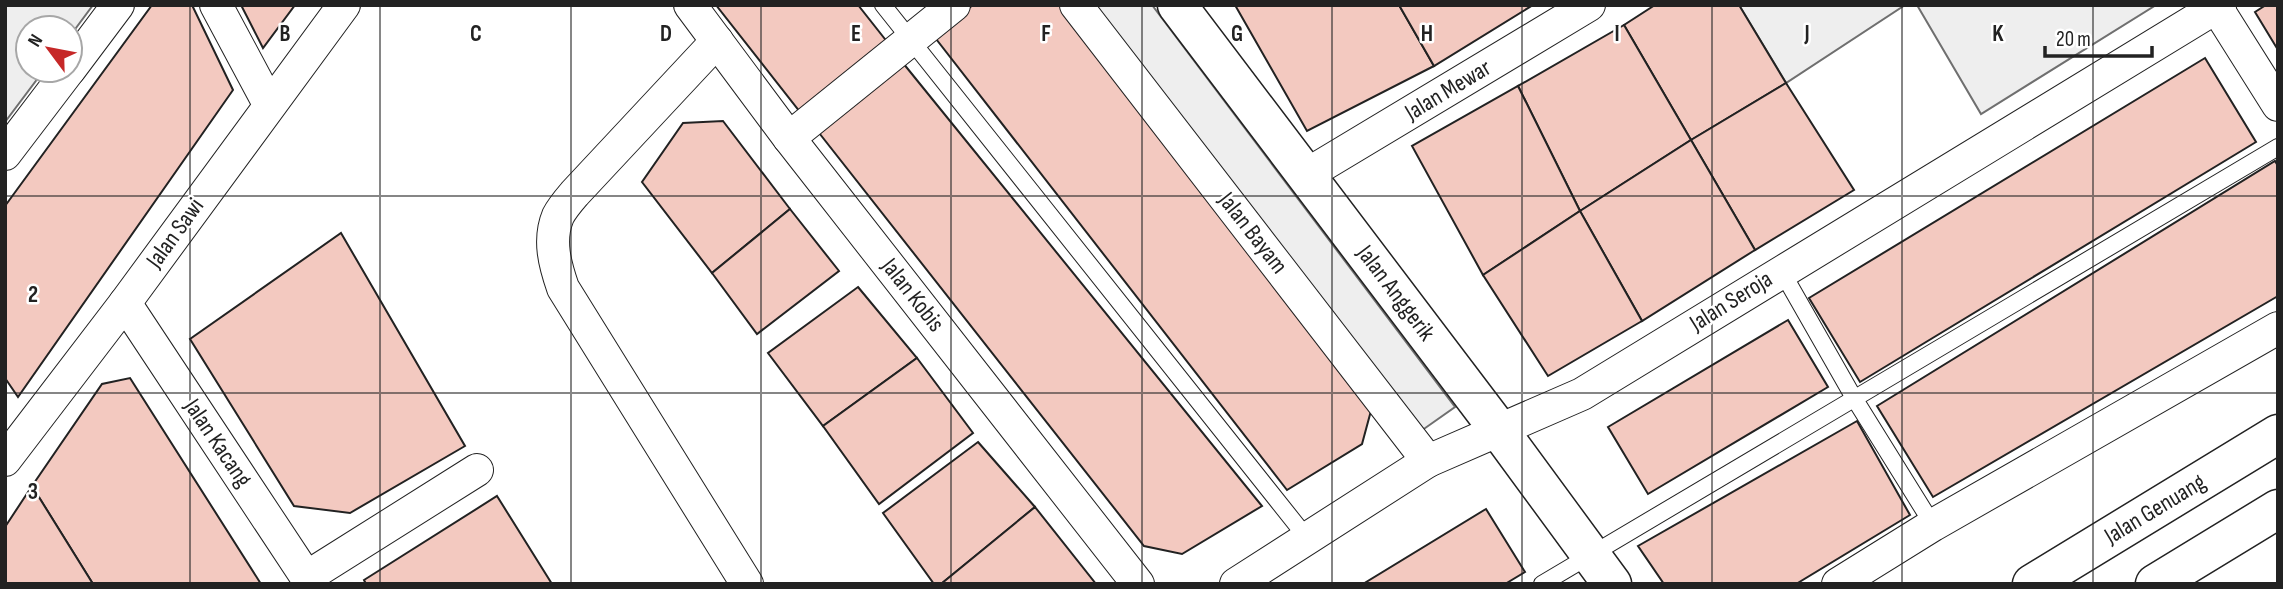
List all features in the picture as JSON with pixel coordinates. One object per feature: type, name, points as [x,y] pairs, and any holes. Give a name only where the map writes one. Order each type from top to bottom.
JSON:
[{"type":"main road","name":"Jalan Anggerik","points":[[1177,5],[1602,569]]},
{"type":"main road","name":"Jalan Genuang","points":[[2032,584],[2278,434]]},
{"type":"main road","points":[[2155,584],[2278,509]]},
{"type":"street","points":[[84,50],[118,5]]},
{"type":"street","points":[[215,5],[269,104]]},
{"type":"street","name":"Jalan Sawi","points":[[9,445],[125,303],[344,5]]},
{"type":"street","name":"Jalan Kobis","points":[[690,5],[789,138],[1138,584]]},
{"type":"street","points":[[789,138],[954,5]]},
{"type":"street","name":"Jalan Bayam","points":[[1076,5],[1429,461]]},
{"type":"street","name":"Jalan Mewar","points":[[1306,175],[1589,5]]},
{"type":"street","points":[[2217,6],[2278,105]]},
{"type":"street","name":"Jalan Seroja","points":[[1236,584],[1429,461],[1582,394],[2217,6]]},
{"type":"street","points":[[717,41],[575,193],[558,216],[552,246],[563,288],[747,584]]},
{"type":"street","points":[[5,154],[59,84]]},
{"type":"street","name":"Jalan Kacang","points":[[125,303],[309,580]]},
{"type":"street","points":[[1838,584],[1933,525],[2278,328]]},
{"type":"street","points":[[309,580],[477,470]]},
{"type":"lane","points":[[883,5],[1307,538]]},
{"type":"lane","points":[[1542,584],[1602,569],[1854,398],[2278,147]]},
{"type":"lane","points":[[1781,270],[1854,398],[1933,525]]},
{"type":"shaded area","points":[[5,5],[93,5],[84,17],[84,14],[14,14],[14,84],[34,84],[5,122]]},
{"type":"shaded area","points":[[1093,5],[1152,5],[1455,407],[1421,431]]},
{"type":"shaded area","points":[[1739,5],[1905,5],[1786,83]]},
{"type":"shaded area","points":[[1917,5],[2156,5],[1981,114]]},
{"type":"building","points":[[152,5],[192,5],[233,90],[18,397],[5,378],[5,206]]},
{"type":"building","points":[[241,5],[295,5],[263,48]]},
{"type":"building","points":[[716,5],[858,5],[892,48],[804,117]]},
{"type":"building","points":[[973,5],[1062,5],[1372,407],[1362,444],[1287,490],[933,35]]},
{"type":"building","points":[[1235,5],[1399,5],[1434,66],[1307,131]]},
{"type":"building","points":[[1399,5],[1533,5],[1434,66]]},
{"type":"building","points":[[1655,5],[1739,5],[1786,83],[1691,140],[1624,25]]},
{"type":"building","points":[[2266,5],[2278,5],[2278,50],[2255,12]]},
{"type":"building","points":[[1624,25],[1691,140],[1580,211],[1518,86]]},
{"type":"building","points":[[2205,58],[2256,142],[1860,382],[1809,298]]},
{"type":"building","points":[[903,63],[1262,506],[1182,554],[1144,546],[816,129]]},
{"type":"building","points":[[1786,83],[1854,190],[1755,250],[1691,140]]},
{"type":"building","points":[[1518,86],[1580,211],[1483,275],[1412,146]]},
{"type":"building","points":[[723,121],[790,209],[712,273],[642,182],[683,123]]},
{"type":"building","points":[[1691,140],[1755,250],[1642,321],[1580,211]]},
{"type":"building","points":[[2275,161],[2278,166],[2278,296],[1933,497],[1877,406]]},
{"type":"building","points":[[790,209],[839,271],[757,334],[712,273]]},
{"type":"building","points":[[1580,211],[1642,321],[1548,376],[1483,275]]},
{"type":"building","points":[[341,233],[465,446],[350,513],[294,506],[190,339]]},
{"type":"building","points":[[858,287],[917,358],[823,426],[768,353]]},
{"type":"building","points":[[1788,320],[1828,387],[1648,494],[1608,427]]},
{"type":"building","points":[[917,358],[973,433],[879,504],[823,426]]},
{"type":"building","points":[[130,378],[261,584],[93,584],[32,486],[102,384]]},
{"type":"building","points":[[1857,421],[1910,515],[1796,584],[1664,584],[1638,546]]},
{"type":"building","points":[[978,442],[1035,507],[941,584],[934,584],[883,513]]},
{"type":"building","points":[[32,486],[93,584],[5,584],[5,527]]},
{"type":"building","points":[[497,496],[552,584],[366,584],[364,580]]},
{"type":"building","points":[[1035,507],[1096,584],[941,584]]},
{"type":"building","points":[[1486,509],[1525,572],[1505,584],[1363,584]]}]
